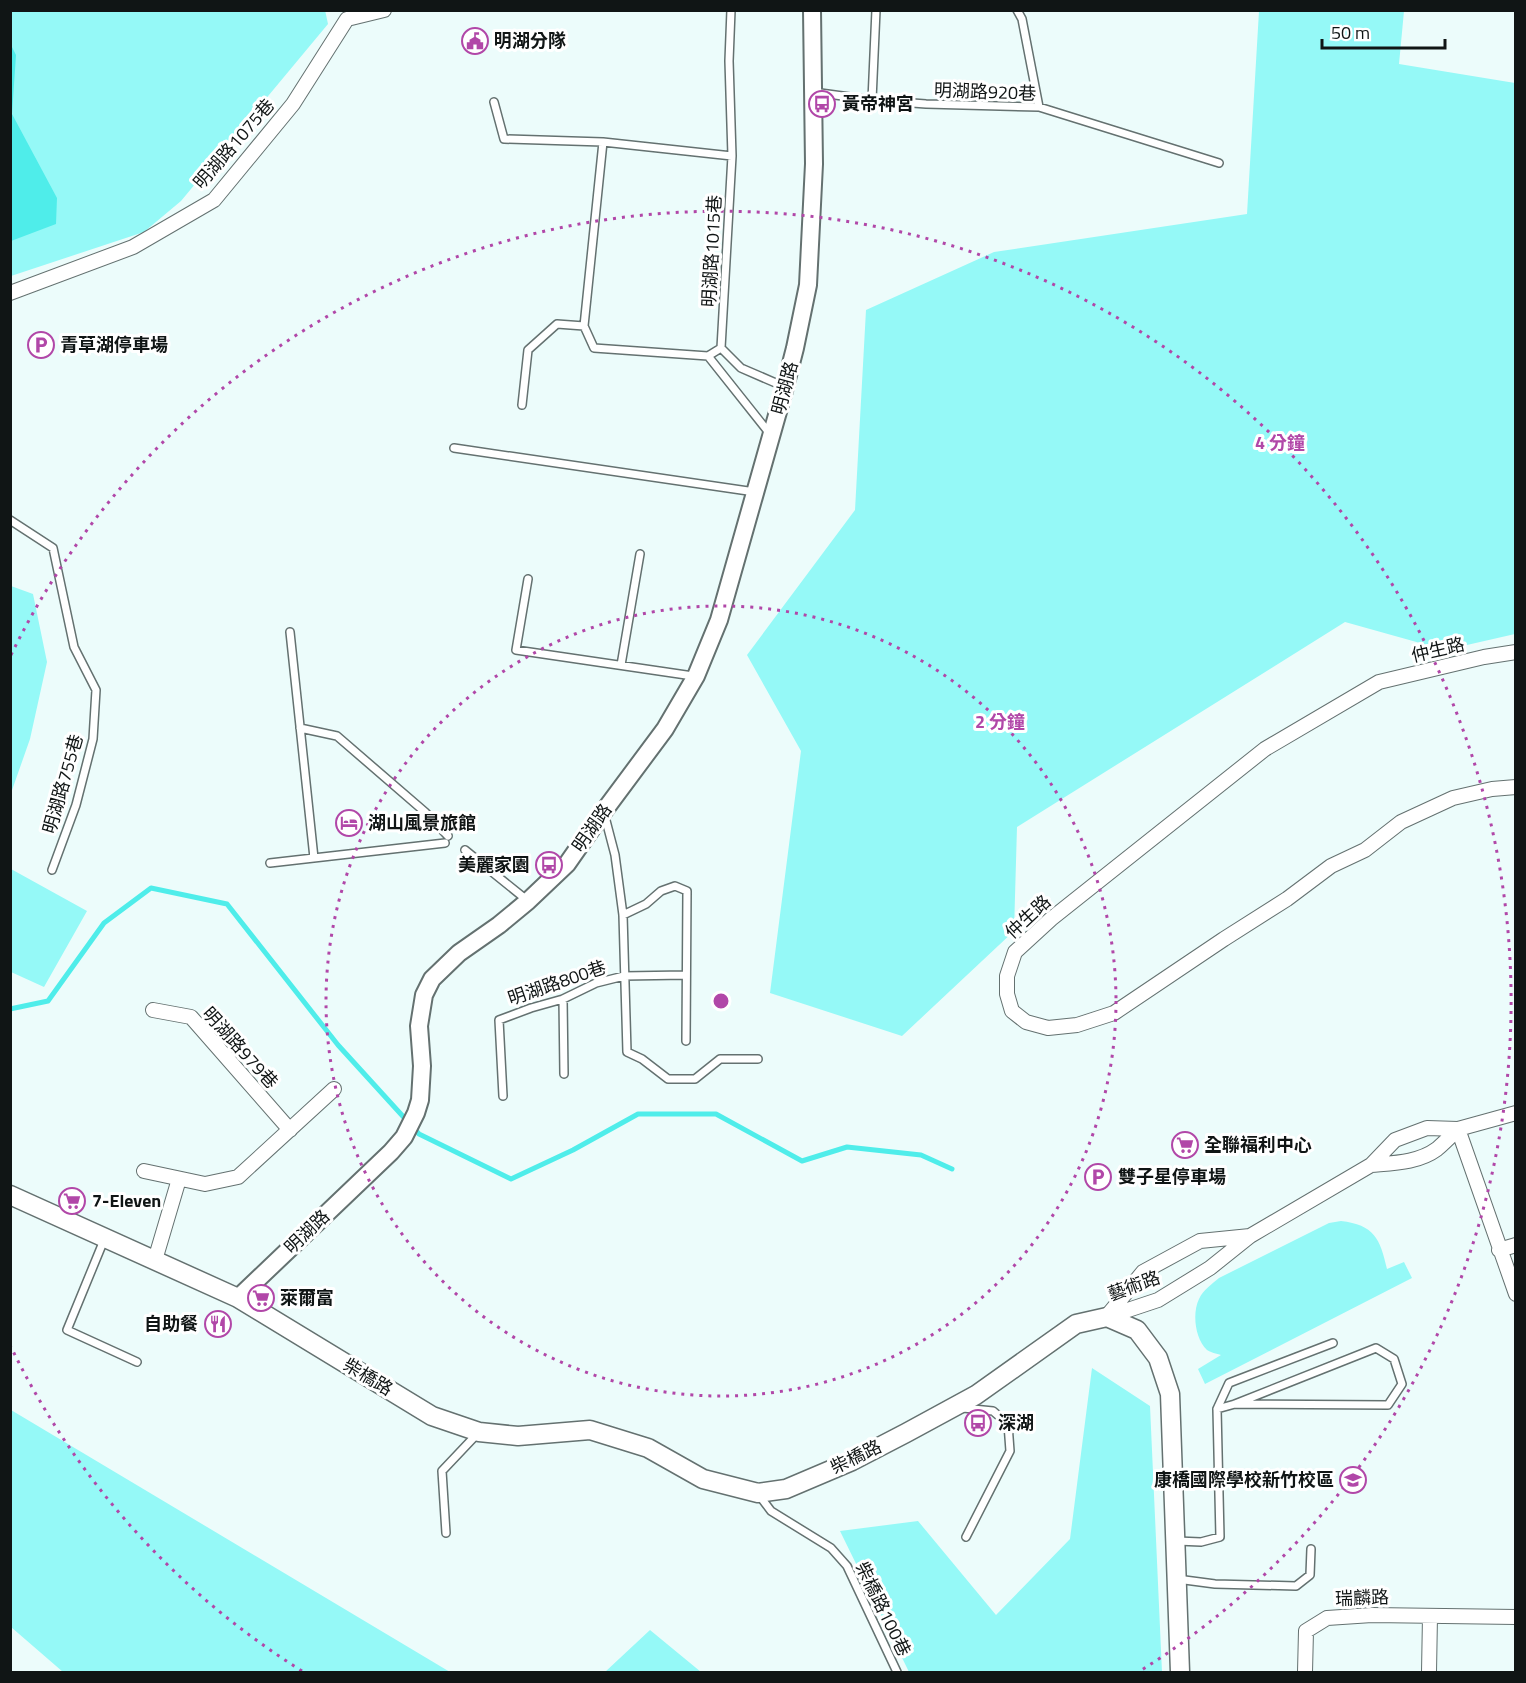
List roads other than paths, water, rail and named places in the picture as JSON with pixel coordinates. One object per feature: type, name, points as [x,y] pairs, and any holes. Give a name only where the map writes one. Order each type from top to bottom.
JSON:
[{"type":"main road","points":[[10,1195],[238,1298]]},
{"type":"main road","name":"柴橋路","points":[[238,1298],[432,1416],[479,1432],[518,1436],[590,1430],[648,1448],[703,1479],[758,1493],[786,1489],[852,1461],[976,1395],[1076,1324],[1107,1317]]},
{"type":"main road","points":[[1107,1317],[1137,1330],[1158,1358],[1170,1394],[1180,1672]]},
{"type":"street","name":"明湖路1075巷","points":[[10,292],[133,247],[214,200],[293,104],[346,15],[384,10]]},
{"type":"street","name":"明湖路","points":[[238,1298],[404,1137],[420,1100],[423,1066],[419,1026],[424,995],[432,979],[459,952],[499,925],[567,864],[665,729],[696,676],[719,620],[772,435],[795,348],[808,285],[814,164],[812,10]]},
{"type":"street","name":"仲生路","points":[[1515,652],[1379,682],[1265,748],[1051,919],[1015,952],[1007,976],[1007,994],[1012,1011],[1026,1022],[1048,1028],[1077,1025],[1114,1013],[1287,899],[1330,866],[1365,850],[1401,822],[1453,798],[1492,789],[1515,787]]},
{"type":"street","name":"明湖路979巷","points":[[153,1010],[191,1017],[290,1130]]},
{"type":"street","points":[[144,1171],[205,1185],[238,1177],[333,1089]]},
{"type":"street","name":"藝術路","points":[[1107,1317],[1158,1300],[1210,1268],[1250,1236],[1371,1165],[1395,1140],[1427,1128],[1458,1129],[1515,1113]]},
{"type":"street","points":[[1458,1129],[1515,1294]]},
{"type":"street","name":"藝術路","points":[[1371,1165],[1406,1163],[1436,1150],[1458,1129]]},
{"type":"street","points":[[155,1260],[179,1179]]},
{"type":"street","name":"藝術路","points":[[1107,1317],[1143,1272],[1200,1241],[1250,1236]]},
{"type":"street","points":[[1499,1250],[1515,1245]]},
{"type":"street","name":"瑞麟路","points":[[1305,1672],[1306,1631],[1327,1618],[1372,1615],[1515,1617]]},
{"type":"street","points":[[1429,1672],[1430,1616]]},
{"type":"lane","name":"明湖路1015巷","points":[[721,348],[732,156],[729,61],[731,10]]},
{"type":"lane","points":[[872,100],[876,10]]},
{"type":"lane","points":[[1017,10],[1022,19],[1039,107]]},
{"type":"lane","name":"明湖路920巷","points":[[813,92],[926,104],[1039,107],[1219,163]]},
{"type":"lane","points":[[494,102],[504,139],[603,142],[732,156]]},
{"type":"lane","points":[[603,142],[584,326],[594,348],[708,357],[721,348],[741,368],[785,387]]},
{"type":"lane","points":[[522,405],[528,350],[557,324],[584,326]]},
{"type":"lane","points":[[708,357],[772,435]]},
{"type":"lane","points":[[454,448],[755,492]]},
{"type":"lane","name":"明湖路755巷","points":[[10,520],[53,548],[74,647],[96,690],[93,739],[76,805],[52,870]]},
{"type":"lane","points":[[621,665],[640,554]]},
{"type":"lane","points":[[528,579],[516,650],[696,676]]},
{"type":"lane","points":[[290,632],[314,858]]},
{"type":"lane","points":[[270,863],[447,839],[425,812],[337,736],[300,728]]},
{"type":"lane","name":"明湖路800巷","points":[[604,811],[615,855],[622,915],[624,976]]},
{"type":"lane","points":[[465,850],[528,901]]},
{"type":"lane","points":[[622,915],[646,904],[661,891],[675,886],[687,891],[686,1041]]},
{"type":"lane","name":"明湖路800巷","points":[[503,1096],[499,1020],[563,999],[596,983],[624,976],[686,975]]},
{"type":"lane","points":[[624,976],[627,1052],[642,1059],[668,1078],[695,1079],[720,1059],[758,1059]]},
{"type":"lane","points":[[563,999],[564,1074]]},
{"type":"lane","points":[[105,1237],[68,1330],[137,1362]]},
{"type":"lane","points":[[1175,1541],[1201,1542],[1220,1537],[1217,1409],[1229,1383],[1333,1343]]},
{"type":"lane","points":[[1217,1409],[1376,1348],[1394,1359],[1402,1384],[1388,1405],[1235,1404]]},
{"type":"lane","points":[[954,1407],[993,1411],[1008,1424],[1010,1451],[966,1537]]},
{"type":"lane","points":[[446,1533],[442,1472],[479,1432]]},
{"type":"lane","name":"柴橋路100巷","points":[[758,1493],[771,1511],[831,1548],[847,1566],[897,1672]]},
{"type":"lane","points":[[1177,1579],[1215,1584],[1296,1586],[1310,1575],[1311,1549]]},
{"type":"waterway","points":[[10,1009],[48,1001],[104,923],[151,888],[227,904],[338,1045],[419,1134],[511,1179],[573,1150],[638,1114],[716,1114],[802,1161],[847,1147],[921,1155],[952,1169]]},
{"type":"place","name":"明湖分隊","points":[[475,41]]},
{"type":"place","name":"黃帝神宮","points":[[822,104]]},
{"type":"place","name":"青草湖停車場","points":[[41,345]]},
{"type":"place","name":"湖山風景旅館","points":[[349,823]]},
{"type":"place","name":"美麗家園","points":[[549,865]]},
{"type":"place","name":"全聯福利中心","points":[[1185,1145]]},
{"type":"place","name":"雙子星停車場","points":[[1098,1177]]},
{"type":"place","name":"7-Eleven","points":[[72,1201]]},
{"type":"place","name":"萊爾富","points":[[261,1298]]},
{"type":"place","name":"自助餐","points":[[218,1324]]},
{"type":"place","name":"深湖","points":[[978,1423]]},
{"type":"place","name":"康橋國際學校新竹校區","points":[[1353,1480]]}]
